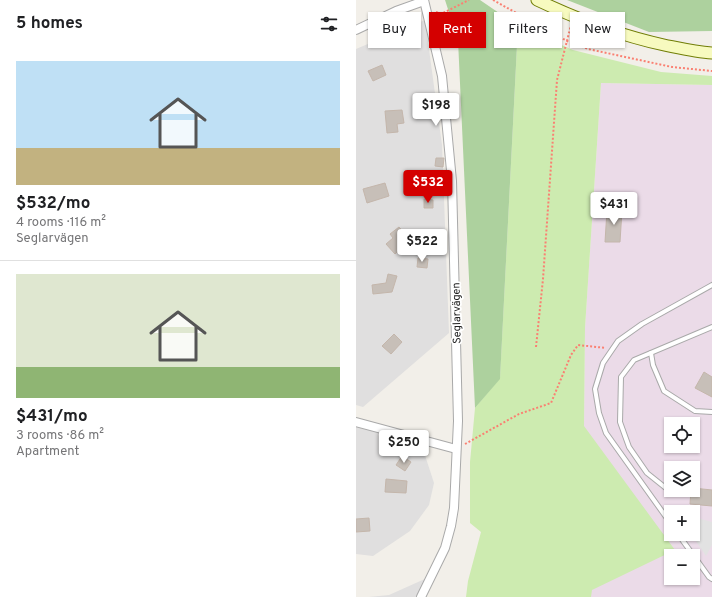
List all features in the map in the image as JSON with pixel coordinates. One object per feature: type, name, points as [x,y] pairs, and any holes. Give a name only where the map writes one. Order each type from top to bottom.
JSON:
[{"type":"main road","points":[[537,0],[570,16]]},
{"type":"main road","points":[[625,35],[676,48],[712,53]]},
{"type":"street","name":"Seglarvägen","points":[[421,597],[445,548],[451,526],[454,508],[458,421],[452,181],[442,76],[424,1]]},
{"type":"street","points":[[356,30],[396,11],[424,1]]},
{"type":"street","points":[[356,422],[456,449]]},
{"type":"lane","points":[[664,514],[606,433],[599,413],[595,390],[602,363],[618,341],[642,324],[712,285]]},
{"type":"lane","points":[[664,487],[647,473],[629,447],[620,422],[620,377],[634,360],[712,327]]},
{"type":"lane","points":[[651,353],[653,365],[664,391],[695,411],[712,412]]},
{"type":"lane","points":[[683,541],[712,579]]},
{"type":"path","points":[[427,10],[441,14],[469,0]]},
{"type":"path","points":[[494,0],[567,41],[588,49],[672,67],[712,71]]},
{"type":"path","points":[[536,348],[543,279],[557,80],[570,29]]},
{"type":"path","points":[[456,449],[519,414],[552,403],[571,355],[578,345],[612,349]]},
{"type":"shaded area","points":[[425,20],[442,145],[449,333],[363,407],[356,405],[356,49],[368,44],[368,48],[421,48],[421,22]]},
{"type":"shaded area","points":[[601,83],[712,85],[712,597],[591,597],[584,426],[585,328]]},
{"type":"shaded area","points":[[356,427],[421,443],[434,483],[429,505],[410,531],[373,556],[356,554]]},
{"type":"shaded area","points":[[700,519],[712,522],[712,545],[706,556],[696,541],[700,541]]},
{"type":"shaded area","points":[[427,578],[416,597],[369,597],[389,595]]},
{"type":"green space","points":[[445,0],[480,0],[498,12],[494,12],[494,48],[517,48],[500,379],[475,408],[458,48],[486,48],[486,12],[449,12]]},
{"type":"green space","points":[[567,0],[712,0],[712,31],[649,32],[625,23],[625,12],[598,12]]},
{"type":"green space","points":[[562,45],[573,50],[661,72],[712,76],[712,85],[601,83],[585,328],[584,426],[664,535],[664,541],[668,541],[674,549],[664,549],[664,555],[592,590],[591,597],[466,597],[468,581],[481,532],[470,523],[470,462],[475,408],[500,378],[517,48],[562,48]]},
{"type":"building","points":[[382,65],[386,75],[373,81],[368,71]]},
{"type":"building","points":[[402,110],[404,123],[397,124],[398,132],[387,133],[385,111]]},
{"type":"building","points":[[436,158],[444,158],[443,167],[435,166]]},
{"type":"building","points":[[385,183],[389,196],[367,203],[363,189]]},
{"type":"building","points":[[424,199],[433,200],[433,208],[424,208]]},
{"type":"building","points":[[607,210],[622,210],[620,242],[605,242]]},
{"type":"building","points":[[399,227],[410,240],[395,254],[386,244],[393,238],[390,234]]},
{"type":"building","points":[[418,258],[428,259],[427,268],[417,267]]},
{"type":"building","points":[[388,274],[397,276],[392,292],[373,294],[372,285],[386,283]]},
{"type":"building","points":[[394,334],[402,342],[391,354],[382,346]]},
{"type":"building","points":[[704,372],[712,377],[712,397],[695,388]]},
{"type":"building","points":[[402,456],[411,462],[405,471],[396,465]]},
{"type":"building","points":[[386,479],[407,481],[406,493],[385,492]]},
{"type":"building","points":[[700,489],[712,490],[712,506],[690,504],[690,497],[700,497]]},
{"type":"building","points":[[369,518],[370,531],[356,532],[356,519]]}]
